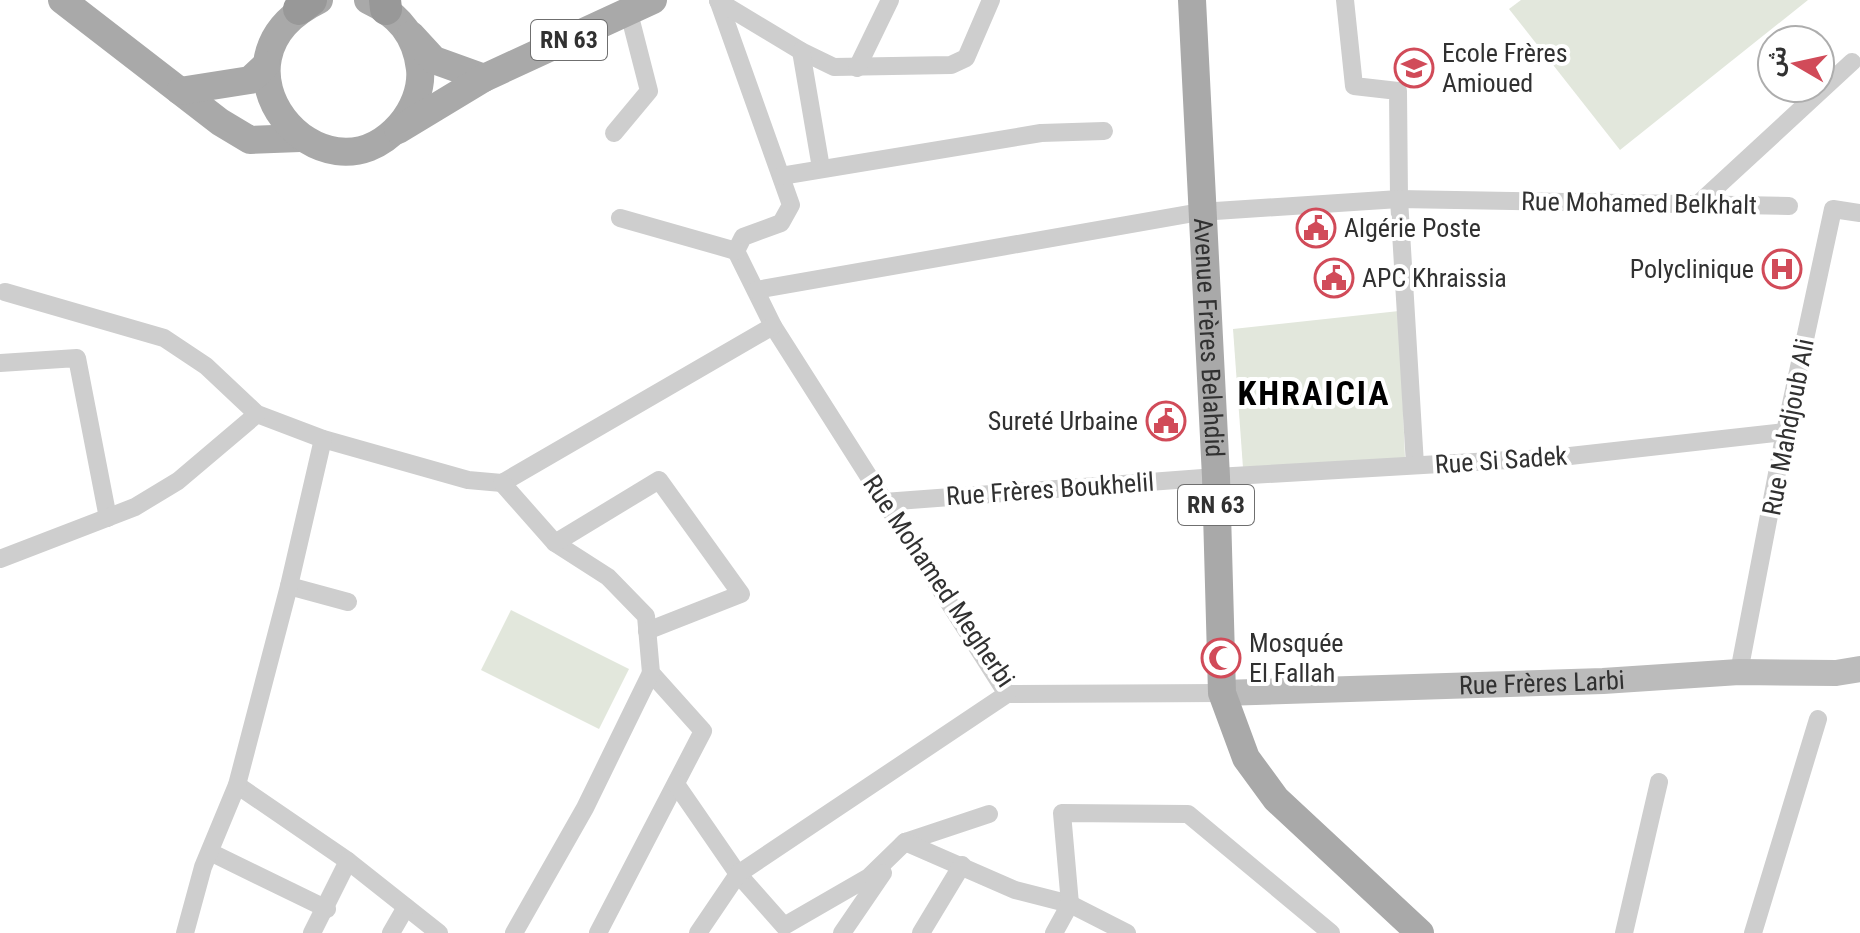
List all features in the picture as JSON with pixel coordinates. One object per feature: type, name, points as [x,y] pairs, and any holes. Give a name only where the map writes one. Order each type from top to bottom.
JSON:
[{"type":"main road","points":[[62,0],[180,91],[250,140],[300,138]]},
{"type":"main road","name":"Avenue Frères Belahdid","points":[[1192,0],[1200,212],[1216,477],[1222,693],[1246,758],[1276,799],[1410,931]]},
{"type":"main road","points":[[310,3],[283,25],[272,44],[266,65],[267,86],[273,106],[284,124],[300,138],[323,148],[348,151],[372,145],[484,78]]},
{"type":"main road","points":[[380,3],[434,60],[484,78]]},
{"type":"main road","name":"RN 63","points":[[484,78],[641,6]]},
{"type":"main road","points":[[394,132],[408,115],[420,73],[417,52],[408,32]]},
{"type":"main road","points":[[180,91],[250,80],[266,65]]},
{"type":"main road","name":"Rue Frères Larbi","points":[[1222,693],[1603,681],[1739,672],[1836,673],[1860,669]]},
{"type":"street","points":[[857,68],[890,0]]},
{"type":"street","points":[[718,1],[801,51],[834,67],[857,68],[951,65],[966,58],[991,0]]},
{"type":"street","points":[[1345,0],[1354,86],[1398,91],[1399,199],[1415,465]]},
{"type":"street","points":[[620,218],[736,251],[743,237],[781,223],[789,215],[791,205],[718,1]]},
{"type":"street","points":[[614,133],[649,91],[641,6]]},
{"type":"street","points":[[801,51],[821,168]]},
{"type":"street","points":[[1698,204],[1852,62]]},
{"type":"street","points":[[781,176],[1041,133],[1104,131]]},
{"type":"street","name":"Rue Mohamed Belkhalt","points":[[756,290],[1200,212],[1399,199],[1789,206]]},
{"type":"street","name":"Rue Mahdjoub Ali","points":[[1739,672],[1785,432],[1833,209],[1860,213]]},
{"type":"street","name":"Rue Mohamed Megherbi","points":[[736,251],[773,326],[1007,694],[1222,693]]},
{"type":"street","points":[[5,292],[164,338],[206,366],[257,414],[323,439],[468,480],[502,483],[773,326]]},
{"type":"street","points":[[0,363],[77,358],[108,518]]},
{"type":"street","points":[[0,559],[135,507],[178,481],[257,414]]},
{"type":"street","name":"Rue Si Sadek","points":[[1216,477],[1561,457],[1785,432]]},
{"type":"street","points":[[185,933],[210,852],[237,785],[289,586],[323,439]]},
{"type":"street","name":"Rue Frères Boukhelil","points":[[884,502],[1216,477]]},
{"type":"street","points":[[555,543],[659,480],[741,594],[647,631]]},
{"type":"street","points":[[502,483],[555,543],[608,577],[646,616],[651,673],[585,808],[514,933]]},
{"type":"street","points":[[289,586],[348,602]]},
{"type":"street","points":[[598,933],[703,731],[651,673]]},
{"type":"street","points":[[698,933],[738,874],[1007,694]]},
{"type":"street","points":[[1753,933],[1818,719]]},
{"type":"street","points":[[1624,933],[1659,782]]},
{"type":"street","points":[[676,784],[738,874],[784,926],[869,877],[905,842],[989,814]]},
{"type":"street","points":[[237,785],[348,861],[439,933]]},
{"type":"street","points":[[1054,933],[1070,904],[1062,813],[1188,814],[1331,933]]},
{"type":"street","points":[[905,842],[1015,890],[1070,904],[1127,933]]},
{"type":"street","points":[[842,933],[905,842]]},
{"type":"street","points":[[210,852],[327,909]]},
{"type":"street","points":[[312,933],[327,909],[348,861]]},
{"type":"street","points":[[921,933],[962,865]]},
{"type":"street","points":[[391,933],[406,907]]},
{"type":"shaded area","points":[[1521,0],[1808,0],[1778,24],[1756,24],[1756,41],[1620,150],[1509,9]]},
{"type":"shaded area","points":[[1399,311],[1405,458],[1243,468],[1233,329]]},
{"type":"shaded area","points":[[511,610],[629,669],[599,729],[481,670]]},
{"type":"place","name":"Ecole Frères Amioued","points":[[1414,68]]},
{"type":"place","name":"Algérie Poste","points":[[1316,228]]},
{"type":"place","name":"Polyclinique","points":[[1782,269]]},
{"type":"place","name":"APC Khraissia","points":[[1334,278]]},
{"type":"place","name":"Sureté Urbaine","points":[[1166,421]]},
{"type":"place","name":"Mosquée El Fallah","points":[[1221,658]]},
{"type":"district","name":"KHRAICIA","points":[[1314,393]]}]
